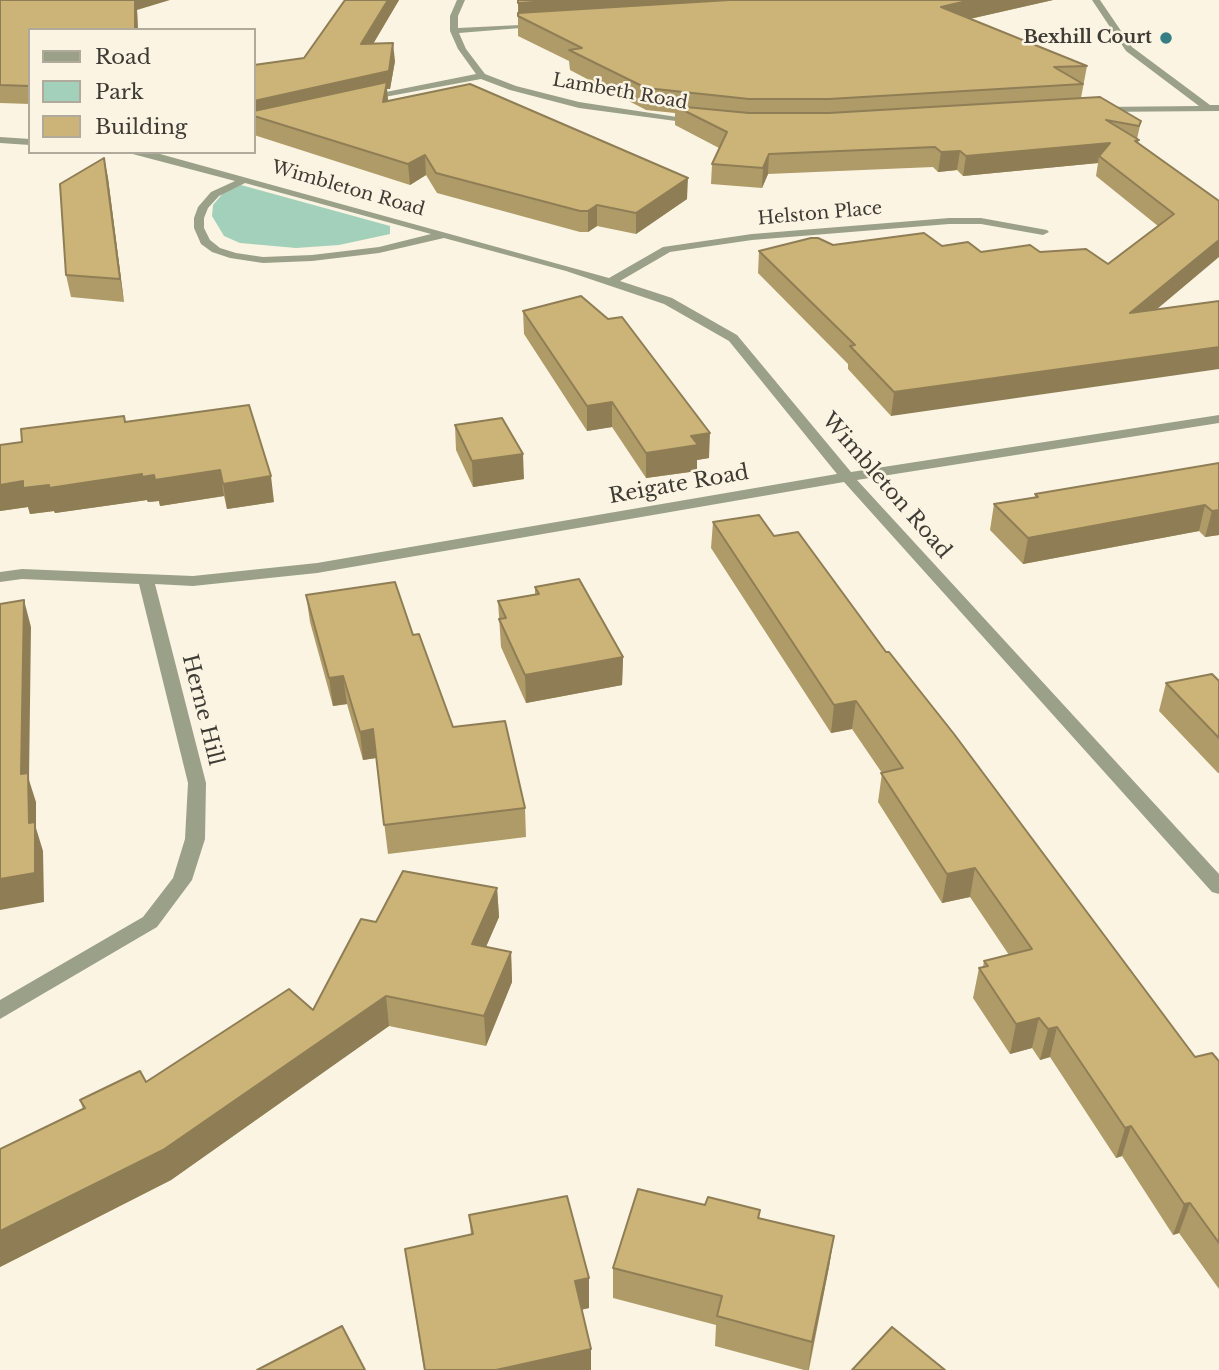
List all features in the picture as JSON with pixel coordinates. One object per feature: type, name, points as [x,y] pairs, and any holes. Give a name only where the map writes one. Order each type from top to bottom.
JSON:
[{"type":"street","points":[[359,100],[482,76],[462,49],[454,31],[454,16],[461,0]]},
{"type":"street","points":[[1096,0],[1129,49],[1207,107]]},
{"type":"street","points":[[454,31],[553,26]]},
{"type":"street","name":"Lambeth Road","points":[[482,76],[513,88],[579,105],[711,123]]},
{"type":"street","points":[[1087,111],[1219,108]]},
{"type":"street","points":[[0,140],[28,142]]},
{"type":"street","name":"Wimbleton Road","points":[[161,154],[244,180],[610,282],[668,301],[733,338],[847,477],[1219,887]]},
{"type":"street","name":"Wimbleton Road","points":[[244,180],[215,194],[203,207],[199,218],[199,228],[205,242],[216,250],[234,256],[263,260],[312,258],[379,250],[443,235]]},
{"type":"street","name":"Helston Place","points":[[610,282],[667,249],[752,237],[949,221],[981,221],[1042,232]]},
{"type":"street","name":"Reigate Road","points":[[0,577],[22,574],[193,581],[317,569],[847,477],[1219,419]]},
{"type":"street","name":"Herne Hill","points":[[0,1011],[150,922],[182,880],[195,838],[197,783],[145,577]]},
{"type":"green space","points":[[241,185],[390,226],[390,234],[339,245],[296,248],[240,243],[224,236],[212,216],[213,205],[224,192]]},
{"type":"building","points":[[0,0],[135,0],[135,28],[28,28],[28,86],[0,85]]},
{"type":"building","points":[[345,0],[388,0],[361,44],[393,43],[389,71],[256,101],[256,65],[304,58]]},
{"type":"building","points":[[518,0],[567,0],[518,3]]},
{"type":"building","points":[[729,0],[971,0],[941,7],[1087,66],[1054,67],[1083,84],[829,99],[749,99],[646,88],[569,50],[582,48],[518,16],[518,13]]},
{"type":"building","points":[[387,82],[383,102],[470,84],[688,178],[636,213],[597,205],[588,211],[580,211],[436,173],[425,155],[408,164],[256,117],[256,111]]},
{"type":"building","points":[[1100,97],[1141,121],[1139,126],[1106,120],[1139,140],[1135,141],[1219,201],[1219,240],[1130,313],[1219,301],[1219,347],[894,392],[850,346],[855,345],[759,251],[811,238],[818,238],[833,245],[924,233],[942,246],[968,242],[981,252],[1030,245],[1040,252],[1086,249],[1108,264],[1174,214],[1099,156],[1110,143],[966,156],[960,151],[941,152],[935,147],[769,154],[763,168],[712,164],[727,132],[675,106],[749,113],[829,113]]},
{"type":"building","points":[[104,158],[120,279],[66,275],[60,184]]},
{"type":"building","points":[[581,296],[608,319],[622,317],[710,433],[691,436],[698,445],[646,453],[612,402],[587,406],[523,311]]},
{"type":"building","points":[[249,405],[271,476],[223,484],[220,470],[155,480],[154,475],[142,477],[142,474],[49,488],[49,485],[23,488],[23,481],[0,485],[0,445],[22,442],[21,429],[124,416],[125,422]]},
{"type":"building","points":[[502,418],[523,454],[472,461],[455,425]]},
{"type":"building","points":[[1219,463],[1219,510],[1212,511],[1205,505],[1028,538],[994,504],[1038,497],[1035,494]]},
{"type":"building","points":[[759,515],[774,536],[798,532],[886,652],[889,652],[954,734],[1195,1057],[1212,1053],[1219,1061],[1219,1243],[1190,1203],[1184,1204],[1131,1126],[1125,1128],[1057,1027],[1048,1029],[1039,1018],[1016,1024],[979,968],[988,966],[984,961],[1032,949],[975,868],[947,874],[881,773],[903,768],[856,701],[834,705],[713,522]]},
{"type":"building","points":[[579,579],[623,657],[525,675],[499,619],[506,618],[498,601],[539,594],[535,587]]},
{"type":"building","points":[[395,582],[413,635],[419,634],[453,727],[505,721],[525,808],[384,825],[373,729],[360,732],[343,676],[329,678],[306,595]]},
{"type":"building","points":[[24,600],[21,774],[28,773],[29,823],[35,822],[35,873],[0,879],[0,604]]},
{"type":"building","points":[[1212,674],[1219,681],[1219,738],[1166,683]]},
{"type":"building","points":[[403,871],[497,888],[472,944],[511,952],[484,1016],[386,996],[163,1150],[0,1231],[0,1149],[85,1108],[80,1100],[140,1071],[146,1082],[289,989],[313,1010],[361,919],[376,922]]},
{"type":"building","points":[[638,1189],[705,1205],[708,1197],[760,1210],[758,1218],[834,1236],[812,1342],[717,1316],[722,1296],[613,1268]]},
{"type":"building","points":[[567,1196],[589,1278],[575,1281],[591,1349],[496,1370],[425,1370],[405,1249],[473,1234],[469,1215]]},
{"type":"building","points":[[342,1326],[365,1370],[257,1370]]},
{"type":"building","points":[[892,1327],[945,1370],[852,1370]]},
{"type":"place","name":"Bexhill Court","points":[[1166,38]]}]
